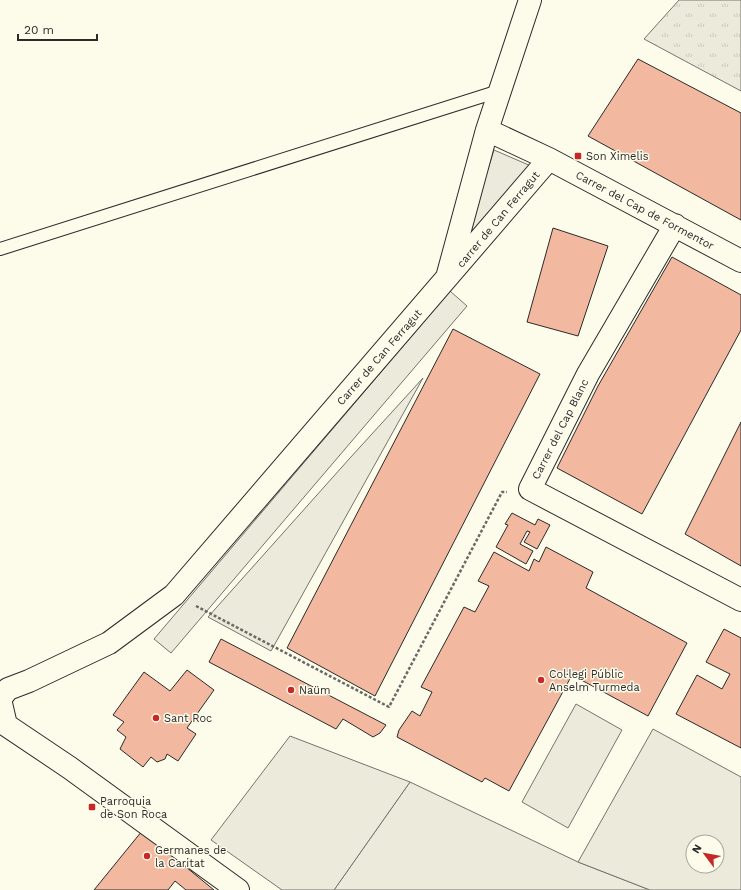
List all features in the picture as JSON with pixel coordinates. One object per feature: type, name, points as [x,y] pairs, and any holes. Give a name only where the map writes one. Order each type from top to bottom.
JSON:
[{"type":"street","name":"Carrer de Can Ferragut","points":[[0,699],[8,689],[29,681],[109,643],[174,595],[447,279],[487,130],[530,0]]},
{"type":"street","points":[[487,130],[549,160]]},
{"type":"street","name":"Carrer del Cap de Formentor","points":[[549,160],[741,260]]},
{"type":"street","name":"carrer de Can Ferragut","points":[[447,279],[549,160]]},
{"type":"street","name":"Carrer del Cap Blanc","points":[[675,225],[588,374],[530,490],[741,600]]},
{"type":"street","points":[[0,699],[6,725],[70,768],[238,890]]},
{"type":"lane","points":[[0,249],[499,91]]},
{"type":"path","points":[[174,595],[389,707],[502,492],[530,490]]},
{"type":"green space","points":[[679,0],[741,0],[741,91],[644,39]]},
{"type":"green space","points":[[576,704],[622,730],[568,828],[522,802]]},
{"type":"green space","points":[[410,782],[578,862],[650,890],[334,890]]},
{"type":"shaded area","points":[[494,150],[531,166],[463,248]]},
{"type":"shaded area","points":[[450,291],[467,306],[171,653],[154,639]]},
{"type":"shaded area","points":[[423,378],[271,651],[208,617],[350,458]]},
{"type":"shaded area","points":[[653,729],[741,777],[741,890],[650,890],[578,862]]},
{"type":"shaded area","points":[[290,736],[410,782],[334,890],[282,890],[211,840]]},
{"type":"building","points":[[638,59],[741,113],[741,220],[588,136]]},
{"type":"building","points":[[553,228],[608,246],[578,336],[527,322]]},
{"type":"building","points":[[672,257],[741,295],[741,330],[642,514],[557,468],[598,386]]},
{"type":"building","points":[[453,329],[540,374],[375,696],[287,648]]},
{"type":"building","points":[[741,422],[741,566],[685,534]]},
{"type":"building","points":[[512,513],[535,525],[538,519],[550,525],[537,549],[524,542],[530,532],[527,531],[520,544],[533,551],[526,564],[496,547],[508,525],[505,524]]},
{"type":"building","points":[[546,547],[593,572],[586,588],[687,643],[648,716],[572,675],[509,791],[485,778],[482,782],[397,737],[399,730],[412,711],[420,716],[432,692],[421,687],[464,607],[475,612],[489,586],[478,581],[494,552],[529,571],[534,559],[539,562]]},
{"type":"building","points":[[724,629],[741,638],[741,748],[676,714],[697,675],[722,689],[730,674],[706,662]]},
{"type":"building","name":"Naüm","points":[[221,639],[386,725],[380,733],[373,737],[343,719],[336,729],[209,662]]},
{"type":"building","name":"Sant Roc","points":[[187,670],[214,690],[187,728],[196,734],[178,761],[167,754],[165,759],[157,762],[151,757],[143,767],[120,749],[126,737],[117,730],[124,722],[113,715],[144,672],[170,691]]},
{"type":"building","name":"Germanes de la Caritat","points":[[142,831],[214,890],[186,890],[175,881],[168,890],[94,890]]},
{"type":"place","name":"Son Ximelis","points":[[578,156]]},
{"type":"place","name":"Col·legi Públic Anselm Turmeda","points":[[541,680]]},
{"type":"place","name":"Naüm","points":[[291,690]]},
{"type":"place","name":"Sant Roc","points":[[156,718]]},
{"type":"place","name":"Parroquia de Son Roca","points":[[92,807]]},
{"type":"place","name":"Germanes de la Caritat","points":[[147,856]]}]
